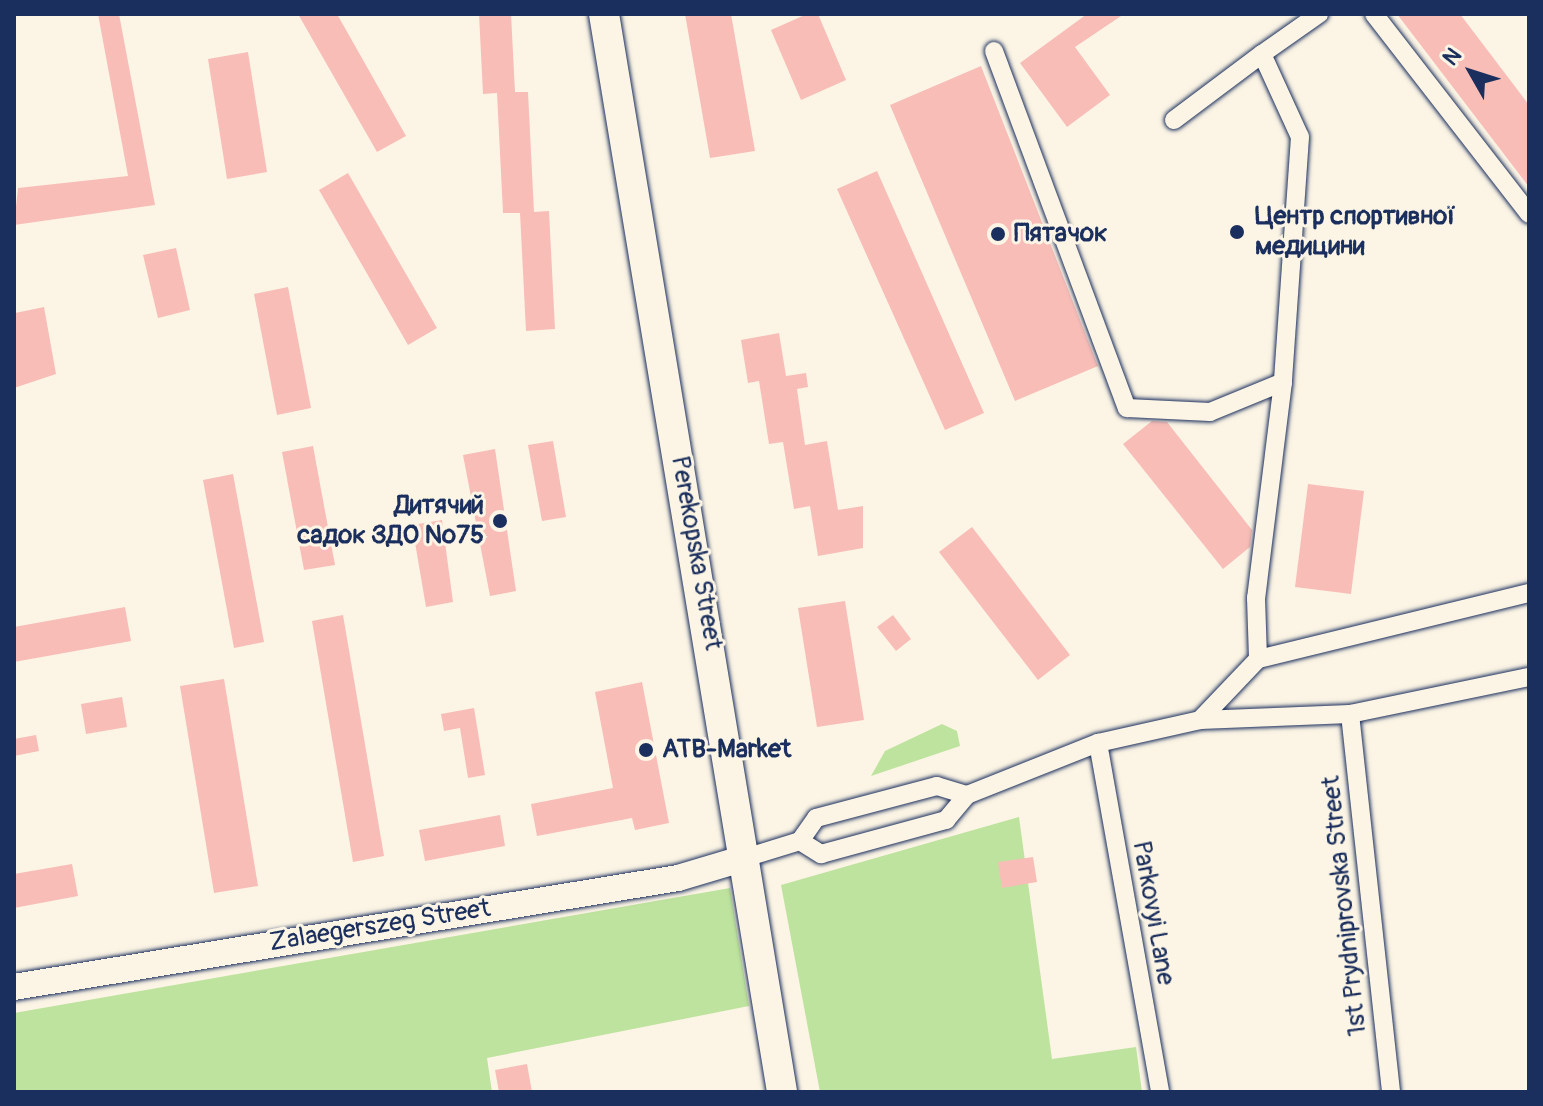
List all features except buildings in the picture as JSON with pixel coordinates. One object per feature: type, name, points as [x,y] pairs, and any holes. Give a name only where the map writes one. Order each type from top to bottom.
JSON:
[{"type":"main road","name":"Perekopska Street","points":[[604,14],[782,1092]]},
{"type":"main road","name":"Zalaegerszeg Street","points":[[14,987],[678,878],[745,858]]},
{"type":"street","points":[[1174,120],[1319,14]]},
{"type":"street","points":[[1374,14],[1529,214]]},
{"type":"street","points":[[994,51],[1127,408],[1210,412],[1283,382]]},
{"type":"street","points":[[1258,659],[1256,598],[1283,382],[1300,137],[1262,54]]},
{"type":"street","points":[[1200,720],[1258,659],[1529,593]]},
{"type":"street","points":[[800,841],[821,854],[946,820],[967,795],[1098,743],[1200,720],[1350,714],[1529,677]]},
{"type":"street","name":"1st Prydniprovska Street","points":[[1350,714],[1391,1092]]},
{"type":"street","name":"Parkovyi Lane","points":[[1098,743],[1160,1092]]},
{"type":"street","points":[[745,858],[800,841],[816,818],[937,786],[967,795]]},
{"type":"green space","points":[[942,724],[957,731],[960,746],[871,776],[885,751]]},
{"type":"green space","points":[[1019,817],[1052,1059],[1136,1047],[1142,1092],[820,1092],[781,885]]},
{"type":"green space","points":[[730,888],[749,1006],[487,1058],[492,1092],[14,1092],[14,1013]]},
{"type":"place","name":"Центр спортивної медицини","points":[[1237,232]]},
{"type":"place","name":"Пятачок","points":[[998,234]]},
{"type":"place","name":"Дитячий садок ЗДО №75","points":[[500,521]]},
{"type":"place","name":"ATB-Market","points":[[646,750]]}]
